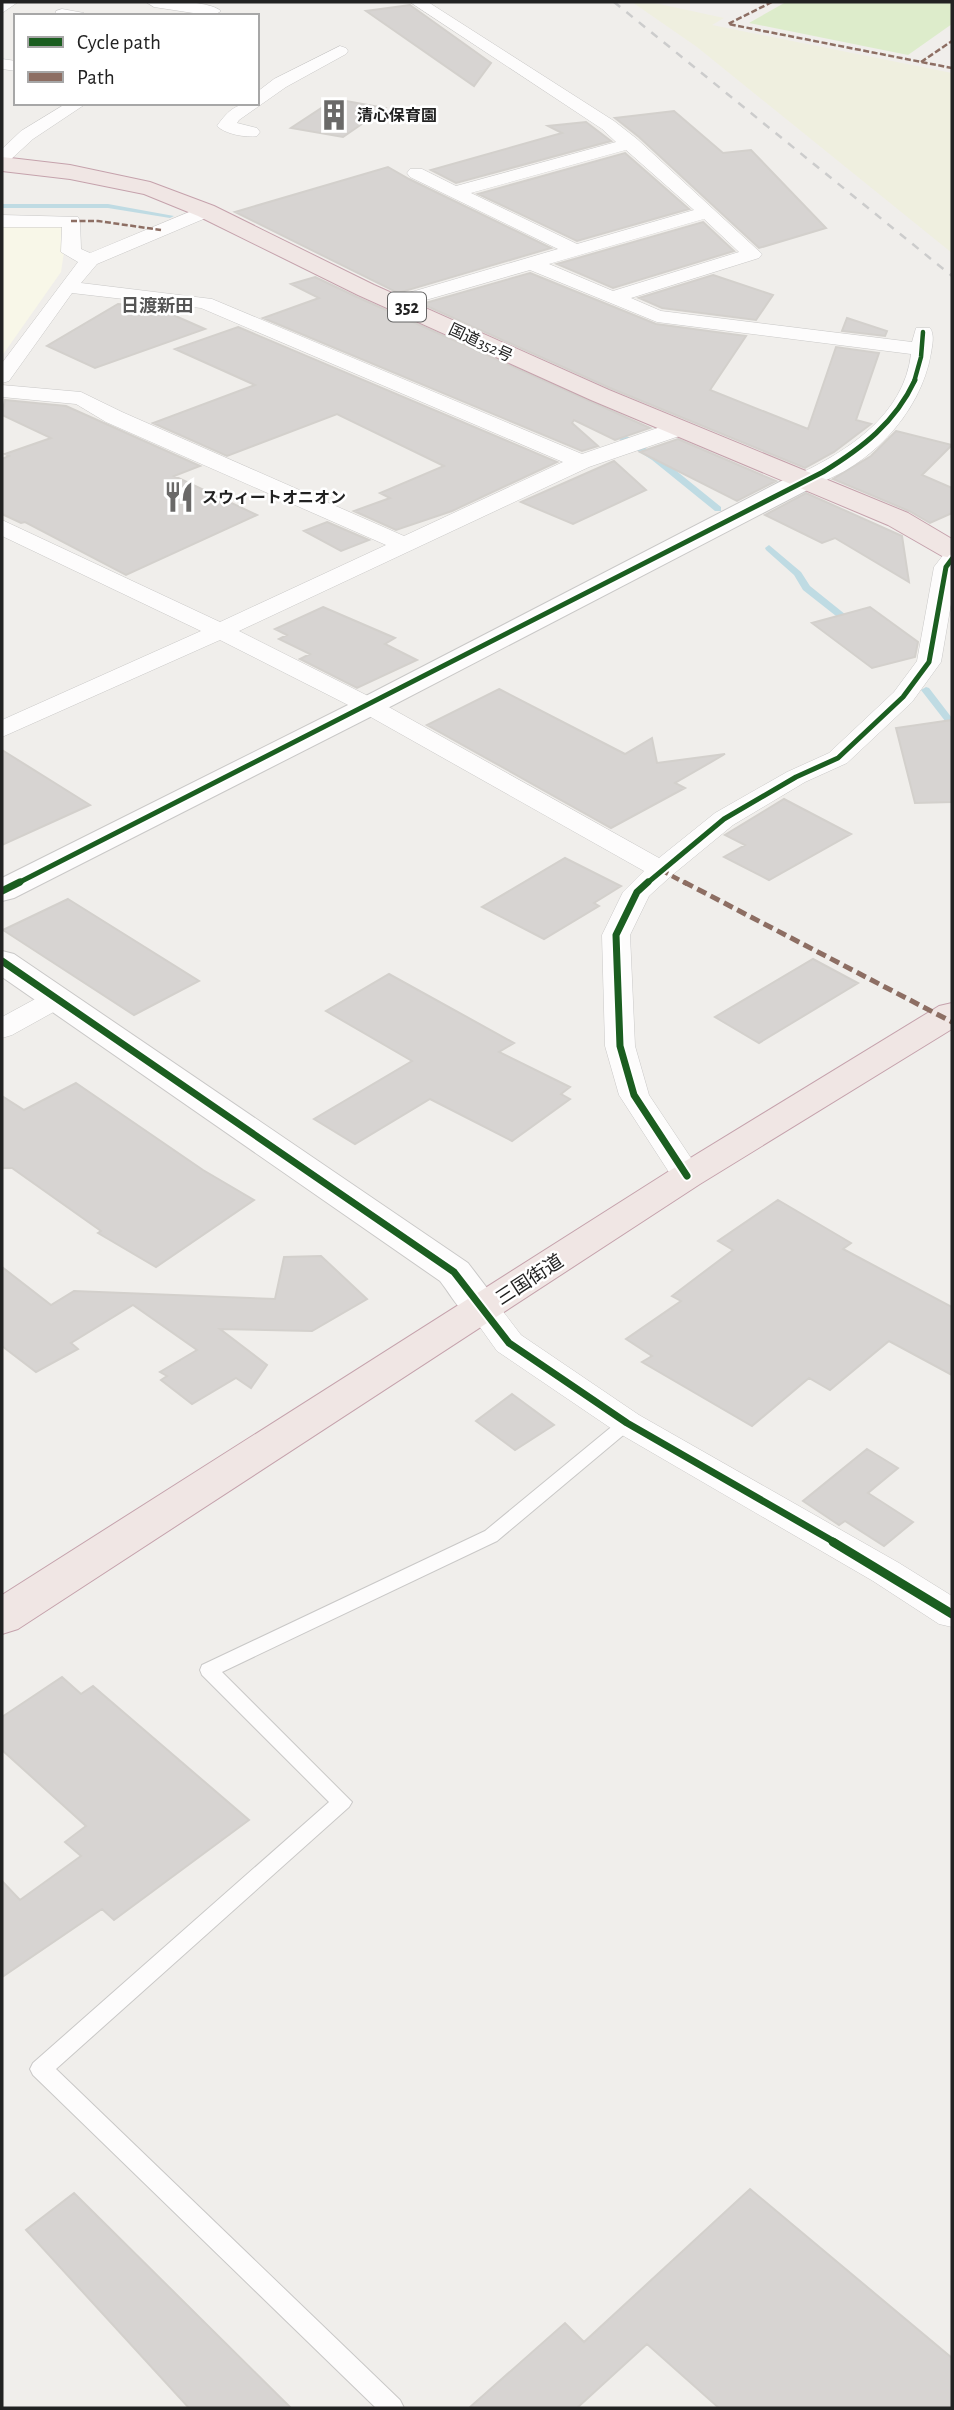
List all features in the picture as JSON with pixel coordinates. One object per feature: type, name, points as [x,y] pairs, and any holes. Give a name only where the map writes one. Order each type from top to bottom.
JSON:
[{"type":"highway","name":"国道352号","points":[[2,164],[71,172],[150,189],[206,211],[366,290],[398,302],[567,381],[898,519],[952,550]]},
{"type":"highway","name":"三国街道","points":[[2,1617],[687,1176],[945,1018]]},
{"type":"street","points":[[2,8],[10,2]]},
{"type":"street","points":[[154,2],[214,11]]},
{"type":"street","points":[[418,2],[588,111],[631,143],[752,254],[613,297]]},
{"type":"street","points":[[259,98],[341,51]]},
{"type":"street","points":[[2,158],[26,135],[76,105]]},
{"type":"street","points":[[249,105],[233,116],[226,126],[251,132]]},
{"type":"street","points":[[454,192],[631,143]]},
{"type":"street","points":[[416,173],[574,250]]},
{"type":"street","points":[[2,377],[67,287],[90,260],[206,211]]},
{"type":"street","points":[[398,302],[707,212]]},
{"type":"street","points":[[2,221],[71,221],[71,252],[90,260]]},
{"type":"street","points":[[2,891],[369,706],[856,452],[895,419],[917,375],[923,340],[657,316],[530,263]]},
{"type":"street","points":[[67,287],[205,303],[581,462]]},
{"type":"street","points":[[2,391],[81,398],[114,417],[402,544]]},
{"type":"street","points":[[2,729],[220,631],[581,462],[680,428]]},
{"type":"street","points":[[2,527],[369,706],[661,870]]},
{"type":"street","points":[[687,1176],[634,1095],[620,1046],[616,935],[637,892],[661,870],[724,820],[796,777],[838,758],[903,697],[929,662],[946,567],[952,559]]},
{"type":"street","points":[[2,961],[454,1272],[509,1343],[627,1423],[886,1572],[952,1614]]},
{"type":"street","points":[[2,1029],[58,998]]},
{"type":"lane","points":[[391,2408],[41,2068],[342,1801],[209,1670],[491,1536],[627,1423]]},
{"type":"shaded area","points":[[2,224],[68,225],[61,272],[2,356]]},
{"type":"green space","points":[[632,2],[650,2],[724,18],[712,25],[952,73],[952,253],[697,47]]},
{"type":"green space","points":[[786,2],[952,2],[952,24],[908,55],[749,23]]},
{"type":"building","points":[[410,5],[491,63],[474,86],[366,11]]},
{"type":"building","name":"清心保育園","points":[[335,99],[385,108],[343,137],[291,128]]},
{"type":"building","points":[[674,111],[723,153],[751,150],[826,228],[759,248],[615,118]]},
{"type":"building","points":[[586,122],[611,141],[456,183],[431,170],[562,133],[548,126]]},
{"type":"building","points":[[625,153],[689,209],[577,241],[478,194]]},
{"type":"building","points":[[388,167],[551,248],[398,293],[235,212]]},
{"type":"building","points":[[703,222],[734,251],[613,288],[557,264]]},
{"type":"building","points":[[530,273],[656,324],[746,336],[710,390],[808,429],[836,347],[879,353],[856,420],[871,424],[834,452],[805,468],[610,388],[422,304]]},
{"type":"building","points":[[713,275],[773,295],[756,320],[662,308],[639,298]]},
{"type":"building","points":[[315,277],[650,428],[615,440],[574,420],[572,423],[598,446],[582,451],[263,318],[319,298],[291,284]]},
{"type":"building","points":[[118,304],[155,307],[205,329],[95,368],[47,346]]},
{"type":"building","points":[[847,318],[887,331],[885,336],[842,331]]},
{"type":"building","points":[[238,327],[557,462],[452,511],[396,530],[354,511],[390,498],[380,493],[444,466],[337,414],[227,456],[153,423],[255,385],[175,349]]},
{"type":"building","points":[[5,400],[66,406],[200,466],[174,476],[257,515],[126,575],[25,522],[21,523],[2,514],[2,459],[9,456],[5,454],[51,438],[2,415]]},
{"type":"building","points":[[896,431],[952,445],[922,475],[952,488],[952,513],[930,523],[909,511],[833,479],[871,456]]},
{"type":"building","points":[[678,439],[776,481],[737,501],[640,452]]},
{"type":"building","points":[[614,461],[646,490],[573,524],[521,502]]},
{"type":"building","points":[[806,493],[902,536],[909,582],[835,538],[822,543],[765,515]]},
{"type":"building","points":[[327,522],[369,540],[341,551],[304,531]]},
{"type":"building","points":[[323,607],[395,638],[385,644],[417,660],[357,688],[300,659],[310,654],[279,639],[287,635],[275,629]]},
{"type":"building","points":[[870,607],[918,642],[915,657],[872,668],[812,623]]},
{"type":"building","points":[[499,689],[625,754],[652,738],[657,763],[725,754],[675,783],[685,788],[611,828],[427,725]]},
{"type":"building","points":[[952,720],[952,802],[915,803],[896,728]]},
{"type":"building","points":[[2,750],[90,805],[2,845]]},
{"type":"building","points":[[784,799],[851,834],[769,880],[724,857],[745,845],[725,835]]},
{"type":"building","points":[[565,858],[621,886],[594,903],[599,906],[544,939],[482,907]]},
{"type":"building","points":[[68,899],[199,981],[134,1015],[3,930]]},
{"type":"building","points":[[813,959],[858,983],[759,1043],[715,1017]]},
{"type":"building","points":[[389,974],[514,1043],[499,1052],[570,1087],[561,1094],[570,1099],[512,1141],[430,1099],[355,1144],[314,1119],[412,1061],[326,1011]]},
{"type":"building","points":[[76,1083],[203,1170],[254,1200],[156,1267],[98,1233],[101,1231],[12,1168],[2,1168],[2,1096],[24,1110]]},
{"type":"building","points":[[778,1200],[851,1243],[843,1249],[952,1307],[952,1375],[889,1341],[830,1390],[809,1378],[752,1426],[642,1362],[652,1356],[626,1339],[681,1301],[672,1296],[733,1250],[718,1241]]},
{"type":"building","points":[[321,1256],[367,1299],[312,1331],[220,1329],[267,1365],[251,1388],[236,1378],[192,1404],[161,1380],[167,1376],[160,1372],[197,1350],[133,1305],[71,1343],[78,1349],[36,1372],[2,1346],[2,1267],[51,1305],[74,1291],[275,1299],[284,1257]]},
{"type":"building","points":[[512,1394],[554,1425],[515,1450],[476,1421]]},
{"type":"building","points":[[867,1449],[898,1468],[868,1493],[913,1522],[884,1546],[845,1521],[839,1525],[803,1501]]},
{"type":"building","points":[[62,1677],[81,1694],[93,1686],[249,1820],[114,1920],[102,1909],[2,1977],[2,1881],[20,1900],[81,1856],[65,1842],[86,1826],[2,1750],[2,1717]]},
{"type":"building","points":[[750,2189],[952,2358],[952,2408],[719,2408],[647,2344],[577,2408],[469,2408],[565,2323],[584,2342]]},
{"type":"building","points":[[74,2193],[291,2408],[189,2408],[26,2230]]},
{"type":"waterway","points":[[2,206],[108,206],[170,216]]},
{"type":"waterway","points":[[608,428],[655,458],[718,509]]},
{"type":"waterway","points":[[769,548],[798,574],[806,588],[853,625]]},
{"type":"waterway","points":[[926,690],[952,724]]},
{"type":"railway","points":[[614,2],[952,276]]},
{"type":"marked path","points":[[772,2],[728,24],[952,68]]},
{"type":"marked path","points":[[921,62],[952,41]]},
{"type":"marked path","points":[[71,221],[98,221],[161,230]]},
{"type":"marked path","points":[[661,870],[952,1022]]},
{"type":"cycle path","points":[[2,891],[823,472],[862,446],[894,416],[915,379],[921,357],[923,332]]},
{"type":"cycle path","points":[[687,1176],[634,1095],[620,1046],[616,935],[637,892],[661,870],[724,819],[796,777],[838,758],[903,697],[929,662],[946,567],[952,559]]},
{"type":"cycle path","points":[[2,961],[454,1272],[509,1343],[627,1423],[886,1572],[952,1614]]},
{"type":"place","name":"清心保育園","points":[[334,115]]},
{"type":"place","name":"スウィートオニオン","points":[[179,497]]},
{"type":"district","name":"日渡新田","points":[[157,306]]}]
